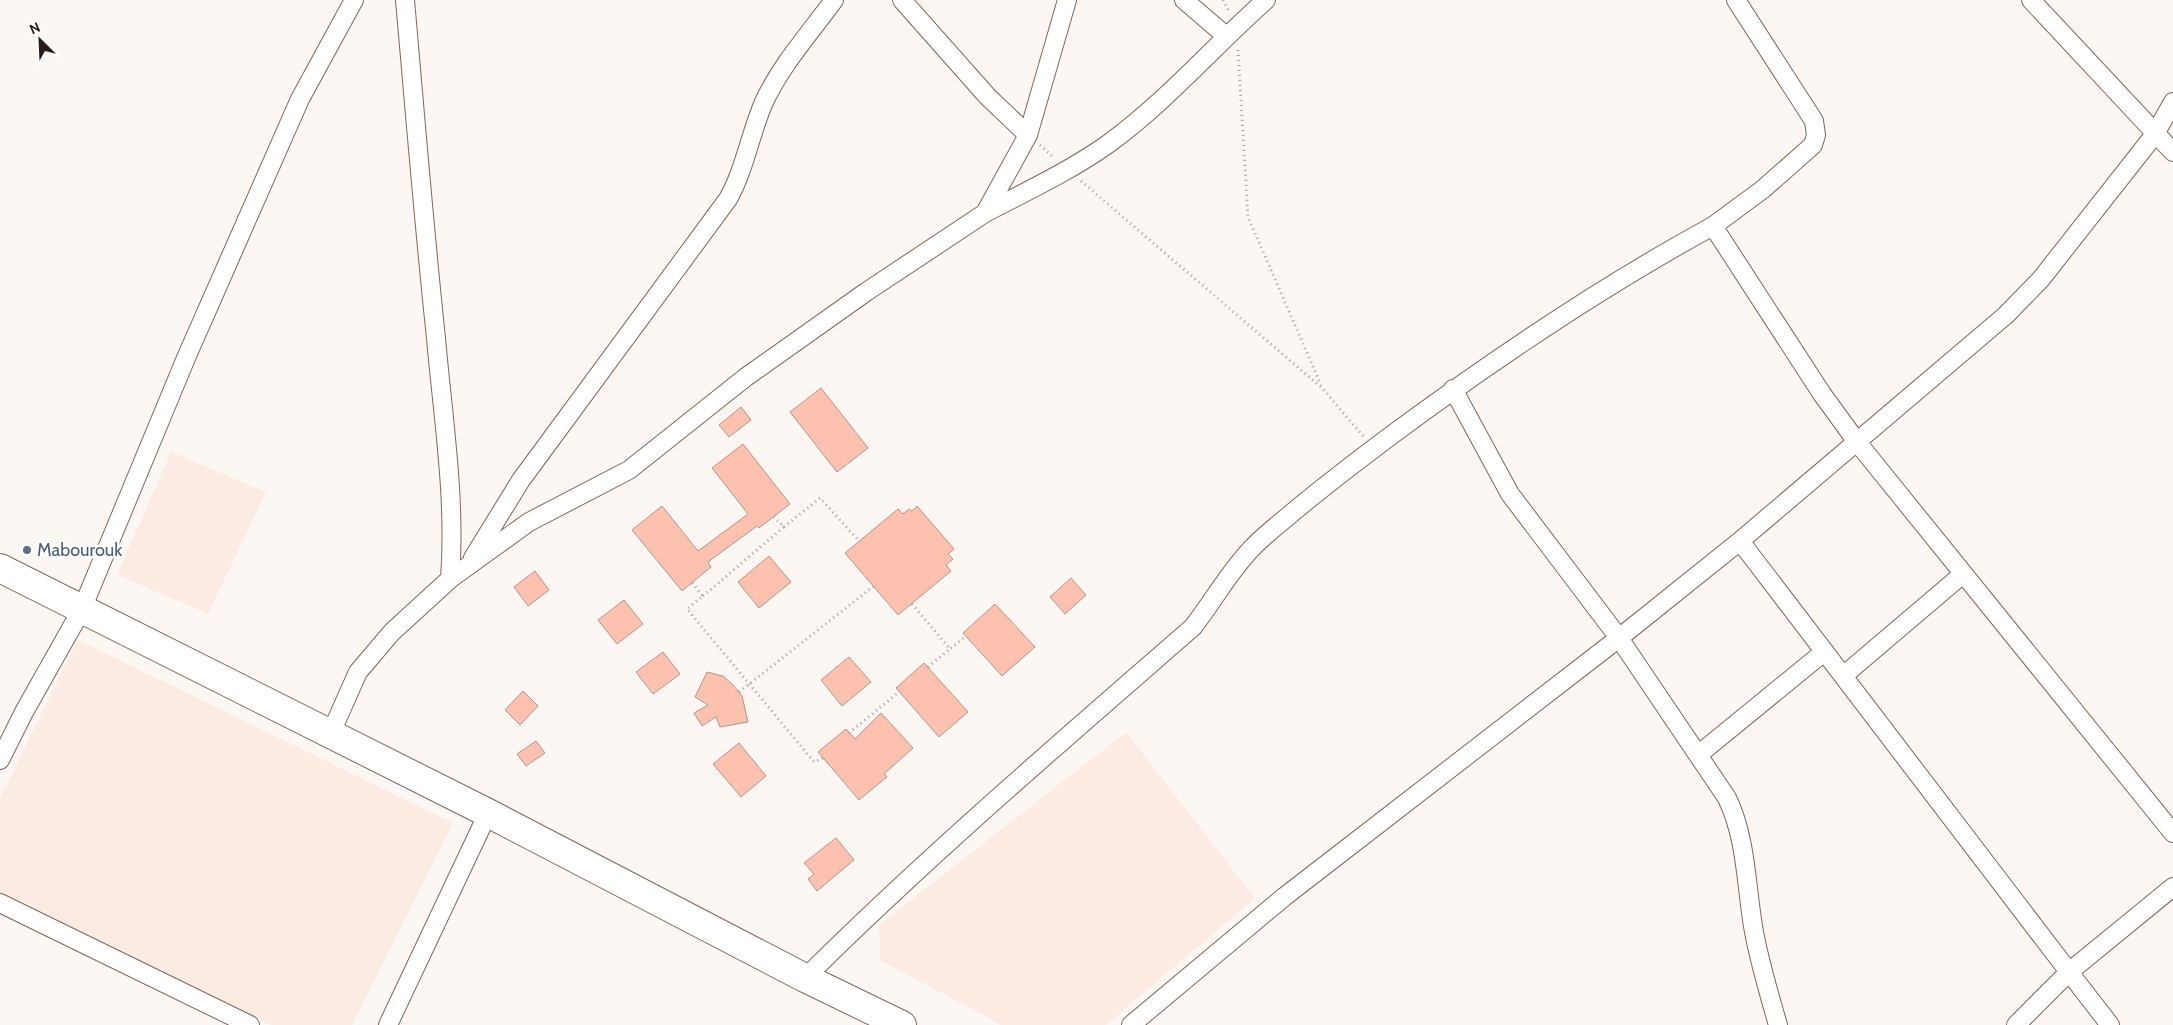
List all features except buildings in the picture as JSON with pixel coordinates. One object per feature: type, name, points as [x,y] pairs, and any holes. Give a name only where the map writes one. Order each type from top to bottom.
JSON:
[{"type":"highway","points":[[0,568],[488,814],[805,978],[875,1019],[902,1025]]},
{"type":"street","points":[[0,760],[24,712],[82,609],[186,358],[300,98],[354,0]]},
{"type":"street","points":[[404,0],[428,267],[450,462],[452,509],[450,579]]},
{"type":"street","points":[[467,567],[521,480],[728,200],[736,184],[766,99],[781,74],[834,0]]},
{"type":"street","points":[[902,0],[988,97],[1028,135]]},
{"type":"street","points":[[985,213],[1028,135],[1067,0]]},
{"type":"street","points":[[1184,0],[1232,31]]},
{"type":"street","points":[[330,734],[358,672],[392,632],[450,579],[528,522],[629,470],[746,377],[866,292],[985,213],[1068,170],[1110,142],[1194,69],[1266,0]]},
{"type":"street","points":[[805,978],[856,928],[1012,785],[1193,627],[1214,601],[1233,570],[1255,545],[1303,504],[1453,389],[1541,328],[1653,259],[1713,226],[1762,190],[1813,145],[1816,134],[1814,122],[1736,0]]},
{"type":"street","points":[[2031,0],[2173,152]]},
{"type":"street","points":[[1131,1025],[1284,897],[1619,638],[1740,541],[2012,309],[2047,272],[2156,134],[2173,102]]},
{"type":"street","points":[[1713,226],[1822,394],[1857,442],[2173,833]]},
{"type":"street","points":[[1453,389],[1510,494],[1619,638],[1727,798],[1737,825],[1754,933],[1766,985],[1778,1025]]},
{"type":"street","points":[[1740,541],[2110,1025]]},
{"type":"street","points":[[1843,676],[1963,574]]},
{"type":"street","points":[[1698,755],[1824,652]]},
{"type":"street","points":[[388,1025],[488,814]]},
{"type":"street","points":[[2016,1025],[2069,972],[2173,886]]},
{"type":"street","points":[[0,903],[250,1025]]},
{"type":"path","points":[[1223,0],[1232,31],[1248,217],[1322,388]]},
{"type":"path","points":[[1028,135],[1322,388],[1374,448]]},
{"type":"path","points":[[823,758],[814,762],[687,609],[820,498],[860,541]]},
{"type":"path","points":[[774,517],[784,527]]},
{"type":"path","points":[[692,583],[703,596]]},
{"type":"path","points":[[739,692],[874,586]]},
{"type":"path","points":[[912,604],[950,649]]},
{"type":"path","points":[[928,667],[966,636]]},
{"type":"path","points":[[849,733],[900,692]]},
{"type":"shaded area","points":[[171,452],[266,492],[208,614],[117,575]]},
{"type":"shaded area","points":[[78,640],[453,823],[352,1025],[271,1025],[0,892],[0,798]]},
{"type":"shaded area","points":[[1126,732],[1255,898],[1106,1025],[1001,1025],[880,960],[879,925]]},
{"type":"place","name":"Mabourouk","points":[[27,550]]}]
